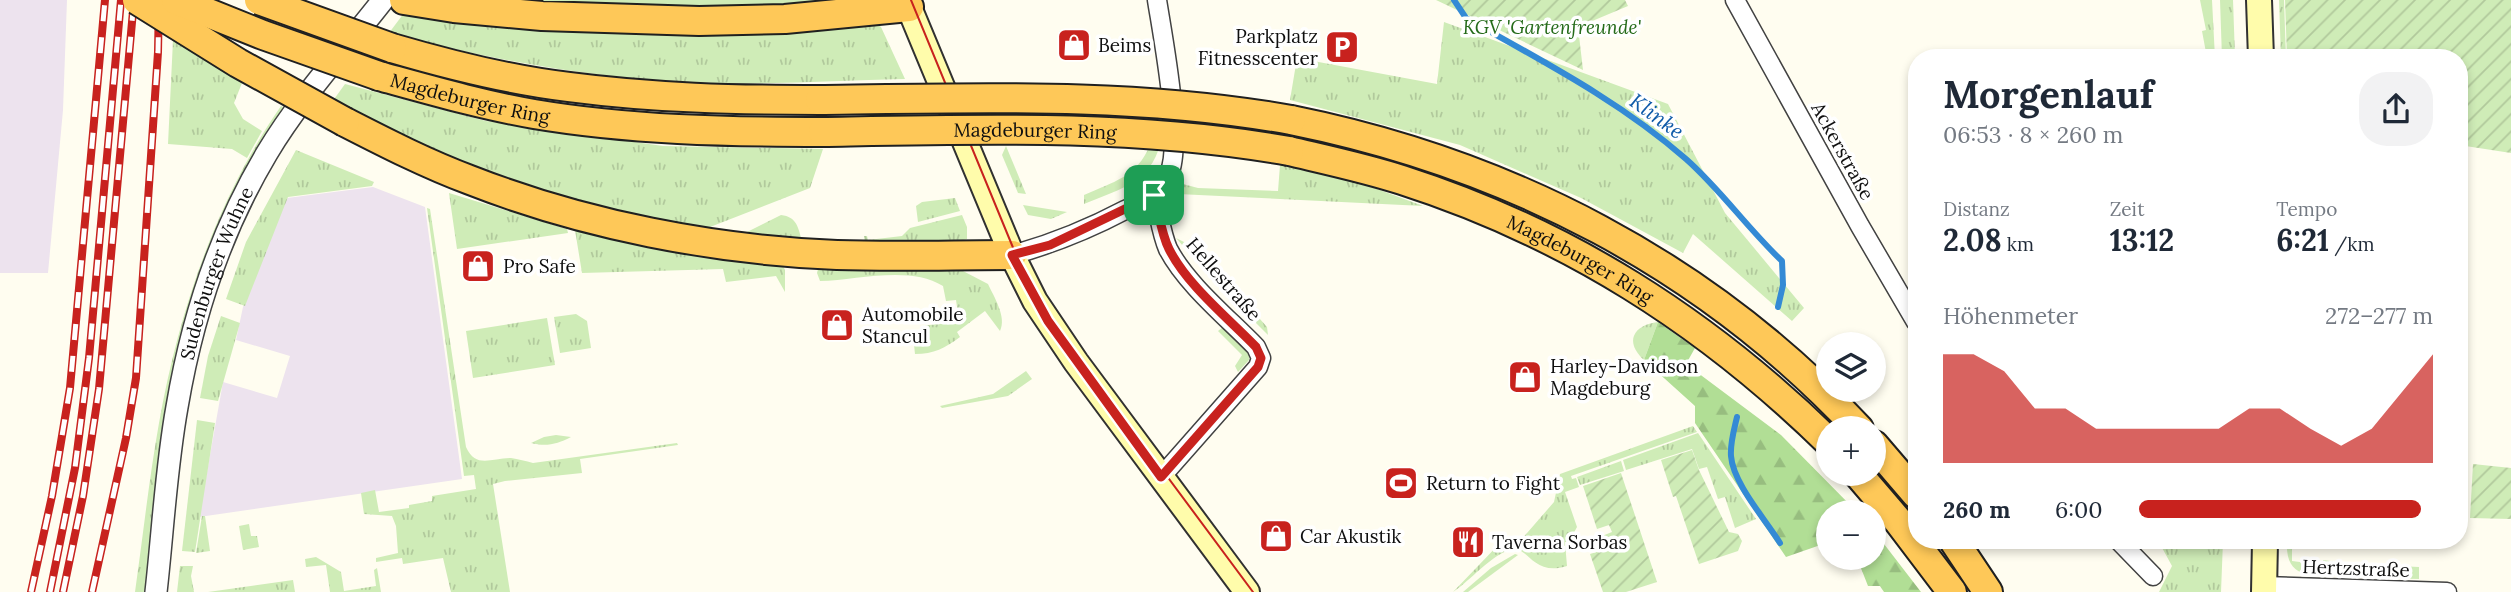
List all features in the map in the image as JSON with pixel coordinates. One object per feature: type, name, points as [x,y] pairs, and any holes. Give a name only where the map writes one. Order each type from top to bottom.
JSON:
[{"type":"highway","points":[[137,0],[239,63],[406,153],[472,181],[573,212],[664,234],[738,246],[825,254],[1012,255]]},
{"type":"highway","name":"Magdeburger Ring","points":[[176,0],[276,40],[379,76],[486,104],[560,118],[674,128],[823,132],[993,129],[1190,136],[1289,151],[1365,169],[1436,191],[1532,230],[1592,261],[1652,297],[1732,355],[1816,430]]},
{"type":"highway","name":"Magdeburger Ring","points":[[259,0],[392,48],[498,75],[567,87],[713,100],[1103,100],[1187,105],[1291,120],[1374,139],[1451,163],[1544,200],[1608,234],[1719,305],[1767,342],[1845,416]]},
{"type":"highway","points":[[819,16],[846,0]]},
{"type":"highway","points":[[408,1],[497,12],[699,22],[819,16],[907,4]]},
{"type":"highway","points":[[1886,459],[1908,485]]},
{"type":"highway","points":[[1868,486],[1908,534]]},
{"type":"highway","points":[[1919,549],[1952,592]]},
{"type":"highway","points":[[1960,549],[1986,585]]},
{"type":"main road","points":[[2259,0],[2261,49]]},
{"type":"main road","points":[[907,4],[1012,255],[1048,321],[1247,592]]},
{"type":"main road","points":[[2264,589],[2266,549]]},
{"type":"street","name":"Sudenburger Wuhne","points":[[156,592],[177,406],[191,339],[219,251],[254,175],[284,127],[383,0]]},
{"type":"street","points":[[1012,255],[1050,245],[1154,195],[1169,175],[1175,150],[1157,0]]},
{"type":"street","name":"Ackerstraße","points":[[1735,0],[1908,307]]},
{"type":"street","name":"Hellestraße","points":[[1154,195],[1164,237],[1173,257],[1192,281],[1256,347],[1261,358],[1258,367],[1161,477]]},
{"type":"street","points":[[2127,549],[2153,576]]},
{"type":"street","name":"Hertzstraße","points":[[2264,589],[2446,592]]},
{"type":"shaded area","points":[[0,0],[67,0],[63,110],[48,273],[0,273]]},
{"type":"shaded area","points":[[373,187],[425,207],[462,479],[199,517],[223,382],[277,398],[290,356],[236,340],[243,307],[287,198]]},
{"type":"green space","points":[[511,0],[829,0],[813,5],[719,8]]},
{"type":"green space","name":"KGV 'Gartenfreunde'","points":[[1436,0],[1625,0],[1628,6],[1578,27],[1583,70]]},
{"type":"green space","points":[[2200,0],[2212,0],[2215,49],[2205,49],[2202,31],[2206,30]]},
{"type":"green space","points":[[2220,0],[2233,0],[2235,49],[2222,49]]},
{"type":"green space","points":[[2279,0],[2284,0],[2286,49],[2281,49]]},
{"type":"green space","points":[[2285,0],[2511,0],[2511,153],[2468,146],[2468,49],[2287,49]]},
{"type":"green space","points":[[404,13],[539,29],[616,32],[874,22],[881,27],[905,79],[738,83],[590,74],[470,53],[389,33]]},
{"type":"green space","points":[[1444,22],[1668,104],[1725,213],[1804,308],[1792,321],[1693,234],[1683,253],[1581,198],[1460,145],[1290,100],[1297,58],[1437,84]]},
{"type":"green space","points":[[173,40],[242,83],[234,103],[243,119],[262,131],[247,158],[232,149],[168,144]]},
{"type":"green space","points":[[345,84],[486,121],[663,146],[823,149],[810,188],[705,229],[631,215],[509,182],[409,141],[332,102]]},
{"type":"green space","points":[[281,106],[283,107],[228,206],[189,308],[164,429],[145,592],[135,592],[159,423],[177,339],[189,298],[219,218],[237,179]]},
{"type":"green space","points":[[1150,145],[1158,151],[1146,172],[1128,185],[1084,204],[1084,195],[1131,171],[1145,156]]},
{"type":"green space","points":[[1006,146],[1026,194],[1018,193],[1002,155]]},
{"type":"green space","points":[[296,150],[374,182],[372,186],[288,197],[245,306],[226,299],[246,242]]},
{"type":"green space","points":[[1280,165],[1361,183],[1423,206],[1178,194],[1179,183],[1198,188],[1278,191]]},
{"type":"green space","points":[[449,193],[567,229],[568,233],[457,249]]},
{"type":"green space","points":[[955,198],[960,211],[918,222],[916,206],[922,202]]},
{"type":"green space","points":[[1023,205],[1067,212],[1051,219],[1028,215]]},
{"type":"green space","points":[[427,208],[430,209],[466,447],[474,458],[485,461],[511,458],[533,463],[677,443],[678,445],[580,459],[582,473],[493,484],[510,592],[451,592],[443,558],[403,564],[402,558],[376,562],[376,558],[398,553],[396,526],[392,516],[364,514],[361,493],[375,490],[379,512],[409,508],[409,505],[432,501],[432,496],[476,489],[474,475],[464,476]]},
{"type":"green space","points":[[781,215],[794,220],[802,241],[741,235]]},
{"type":"green space","points":[[962,215],[967,227],[967,239],[946,245],[865,246],[864,236],[867,236],[868,240],[902,236],[910,228]]},
{"type":"green space","points":[[575,230],[606,237],[781,262],[785,270],[785,292],[776,276],[726,282],[723,269],[582,273]]},
{"type":"green space","points":[[1176,238],[1190,245],[1216,276],[1252,310],[1267,327],[1268,335],[1213,280]]},
{"type":"green space","points":[[818,269],[963,271],[988,284],[1001,313],[1002,325],[1000,331],[985,311],[957,332],[960,337],[949,344],[934,352],[915,354],[914,345],[927,341],[924,326],[959,320],[956,300],[946,301],[943,286],[915,276],[899,275],[820,281]]},
{"type":"green space","points":[[576,314],[587,321],[591,348],[560,353],[554,317]]},
{"type":"green space","points":[[221,316],[240,323],[218,401],[200,398],[208,356]]},
{"type":"green space","points":[[547,318],[555,365],[473,378],[466,331]]},
{"type":"green space","points":[[1658,322],[1644,360],[1634,347],[1634,335],[1642,327]]},
{"type":"green space","points":[[1658,322],[1695,348],[1686,364],[1781,435],[1816,470],[1816,486],[1831,486],[1845,500],[1816,500],[1816,547],[1786,557],[1695,423],[1695,406],[1644,360]]},
{"type":"green space","points":[[1223,327],[1250,354],[1249,360],[1238,372],[1235,366],[1242,355],[1218,331]]},
{"type":"green space","points":[[1026,371],[1032,379],[1008,396],[942,408],[940,406],[993,394]]},
{"type":"green space","points":[[197,420],[215,423],[195,552],[182,551]]},
{"type":"green space","points":[[1693,426],[1697,432],[1571,476],[1572,479],[1576,478],[1579,487],[1565,492],[1577,527],[1569,542],[1565,542],[1567,566],[1546,567],[1517,549],[1512,549],[1497,556],[1453,592],[1502,541],[1511,549],[1515,547],[1554,502],[1560,474]]},
{"type":"green space","points":[[1698,433],[1756,519],[1735,528],[1725,497],[1718,499],[1707,467],[1699,469],[1692,449],[1626,470],[1623,460]]},
{"type":"green space","points":[[544,437],[571,437],[552,444],[531,443]]},
{"type":"green space","points":[[1692,450],[1729,532],[1738,534],[1742,541],[1738,551],[1699,564],[1661,460]]},
{"type":"green space","points":[[1621,461],[1624,471],[1580,485],[1577,477]]},
{"type":"green space","points":[[2473,464],[2511,468],[2511,519],[2470,518]]},
{"type":"green space","points":[[1621,473],[1657,582],[1626,592],[1603,592],[1590,554],[1606,549],[1602,536],[1612,532],[1609,525],[1597,529],[1583,486]]},
{"type":"green space","points":[[202,516],[205,516],[210,551],[196,553]]},
{"type":"green space","points":[[249,524],[251,536],[257,536],[259,547],[243,550],[239,526]]},
{"type":"green space","points":[[1886,547],[1921,592],[1884,592],[1880,586],[1868,586],[1862,570],[1886,570]]},
{"type":"green space","points":[[2163,549],[2223,549],[2221,592],[2159,592],[2172,566]]},
{"type":"green space","points":[[2287,549],[2292,549],[2292,561],[2323,565],[2323,560],[2338,562],[2337,576],[2300,572],[2294,568]]},
{"type":"green space","points":[[1515,554],[1518,555],[1468,592],[1463,592],[1491,568]]},
{"type":"green space","points":[[316,557],[341,572],[344,591],[376,586],[374,570],[377,568],[381,592],[330,592],[326,565],[306,567],[305,559]]},
{"type":"green space","points":[[2375,565],[2419,567],[2419,579],[2374,578]]},
{"type":"green space","points":[[180,566],[193,566],[191,576],[194,592],[177,592]]},
{"type":"green space","points":[[293,580],[295,592],[208,592]]},
{"type":"waterway","name":"Klinke","points":[[1454,0],[1466,18],[1607,100],[1661,138],[1699,171],[1782,261],[1783,285],[1778,307]]},
{"type":"waterway","name":"Klinke","points":[[1737,417],[1731,446],[1733,467],[1743,489],[1780,543]]},
{"type":"tram line","points":[[911,0],[1014,250],[1041,301],[1074,351],[1253,592]]},
{"type":"railway","points":[[31,592],[52,496],[70,388],[105,0]]},
{"type":"railway","points":[[50,592],[75,468],[89,358],[121,0]]},
{"type":"railway","points":[[63,592],[83,496],[99,389],[134,0]]},
{"type":"railway","points":[[92,592],[126,438],[136,378],[158,52],[159,0]]},
{"type":"place","name":"Beims","points":[[1074,45]]},
{"type":"place","name":"Parkplatz Fitnesscenter","points":[[1342,47]]},
{"type":"place","name":"Pro Safe","points":[[478,266]]},
{"type":"place","name":"Automobile Stancul","points":[[837,325]]},
{"type":"place","name":"Harley-Davidson Magdeburg","points":[[1525,377]]},
{"type":"place","name":"Return to Fight","points":[[1401,483]]},
{"type":"place","name":"Car Akustik","points":[[1276,536]]},
{"type":"place","name":"Taverna Sorbas","points":[[1468,542]]},
{"type":"route","points":[[1154,195],[1164,237],[1173,257],[1192,281],[1256,347],[1261,358],[1258,367],[1161,477],[1048,321],[1012,255],[1050,245],[1154,195]]}]
